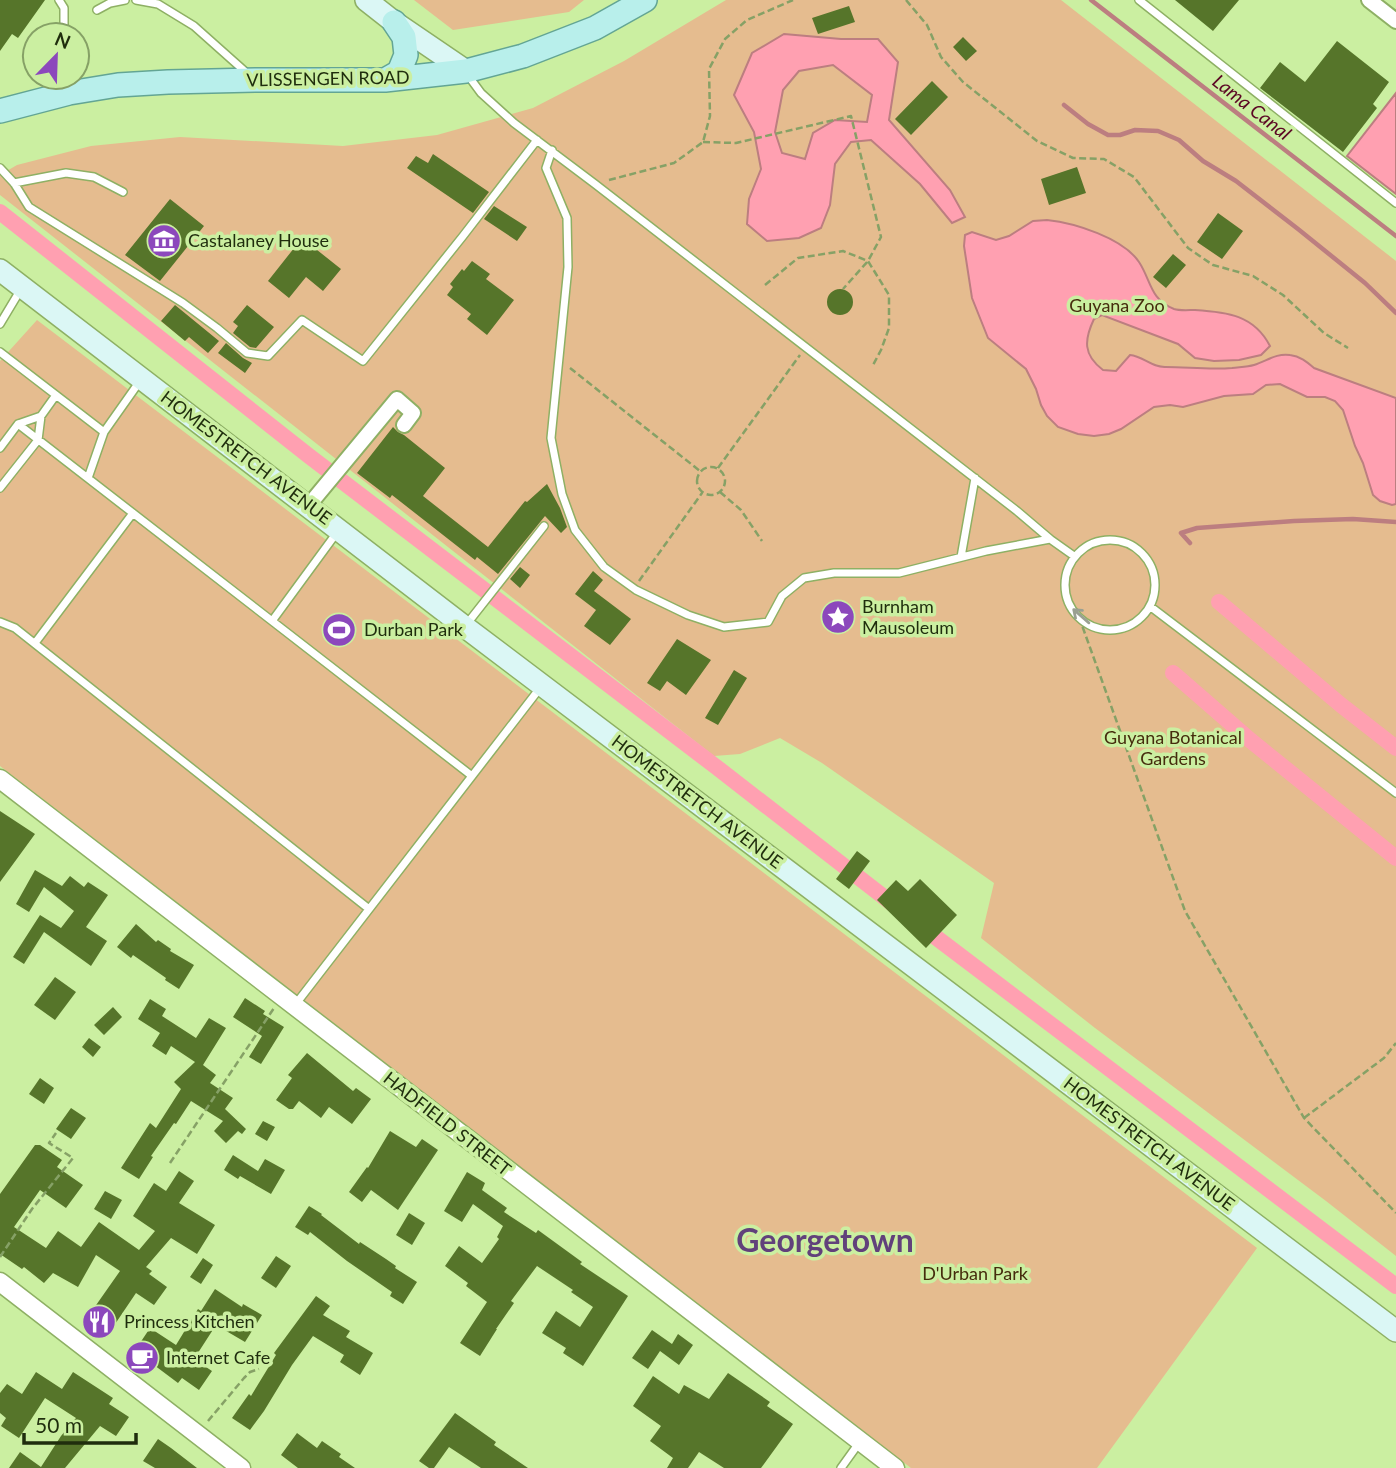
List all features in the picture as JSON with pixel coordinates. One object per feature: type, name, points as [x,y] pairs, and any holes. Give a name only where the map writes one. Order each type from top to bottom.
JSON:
[{"type":"main road","points":[[366,0],[472,79]]},
{"type":"main road","name":"VLISSENGEN ROAD","points":[[0,111],[68,89],[118,85],[255,79],[472,79],[595,28],[645,0]]},
{"type":"main road","points":[[385,80],[399,72],[406,55],[404,37],[394,22]]},
{"type":"main road","name":"HOMESTRETCH AVENUE","points":[[0,270],[1396,1331]]},
{"type":"street","points":[[1369,0],[1396,21]]},
{"type":"street","points":[[309,505],[397,399],[413,413],[404,425]]},
{"type":"street","name":"HADFIELD STREET","points":[[0,779],[895,1468]]},
{"type":"street","points":[[0,1282],[241,1468]]},
{"type":"lane","points":[[59,0],[64,8],[64,21]]},
{"type":"lane","points":[[97,10],[110,3],[125,0]]},
{"type":"lane","points":[[136,0],[158,2],[194,26],[255,79]]},
{"type":"lane","points":[[1139,0],[1396,203]]},
{"type":"lane","points":[[472,79],[502,112],[537,140],[1074,556]]},
{"type":"lane","points":[[0,168],[29,206],[183,303],[247,353],[268,356],[302,320],[363,361],[537,140]]},
{"type":"lane","points":[[552,150],[546,168],[566,218],[568,267],[551,438],[562,494],[575,530],[604,567],[634,589],[688,615],[724,627],[768,622],[782,596],[804,578],[834,573],[899,573],[986,551],[1050,539]]},
{"type":"lane","points":[[14,183],[66,173],[94,177],[123,192]]},
{"type":"lane","points":[[0,324],[23,287]]},
{"type":"lane","points":[[0,352],[104,432]]},
{"type":"lane","points":[[88,478],[104,432],[142,379]]},
{"type":"lane","points":[[0,488],[38,440],[41,416],[56,395]]},
{"type":"lane","points":[[0,448],[18,424],[41,416]]},
{"type":"lane","points":[[18,424],[472,776]]},
{"type":"lane","points":[[961,557],[975,478]]},
{"type":"lane","points":[[35,643],[132,513]]},
{"type":"lane","points":[[465,626],[544,526]]},
{"type":"lane","points":[[272,621],[340,529]]},
{"type":"lane","points":[[1097,541],[1123,541],[1135,548],[1146,556],[1156,581],[1151,607],[1129,628],[1098,630],[1073,613],[1064,584],[1074,556],[1097,541]]},
{"type":"lane","points":[[1151,607],[1396,793]]},
{"type":"lane","points":[[0,622],[15,628],[35,643],[369,909]]},
{"type":"lane","points":[[288,1001],[369,909],[542,684]]},
{"type":"lane","points":[[841,1468],[860,1441]]},
{"type":"path","points":[[595,184],[674,163],[702,142],[710,116],[709,69],[725,39],[747,20],[793,0]]},
{"type":"path","points":[[906,0],[928,25],[941,57],[963,82],[1037,141],[1073,158],[1104,159],[1134,177],[1188,248],[1213,265],[1253,276],[1283,295],[1324,333],[1348,348]]},
{"type":"path","points":[[702,142],[736,143],[851,116],[881,237],[869,261],[843,289]]},
{"type":"path","points":[[765,285],[798,258],[844,251],[869,261],[889,295],[889,328],[872,368]]},
{"type":"path","points":[[718,468],[805,347]]},
{"type":"path","points":[[559,360],[700,471]]},
{"type":"path","points":[[708,467],[718,468],[725,480],[720,492],[711,495],[702,493],[696,480],[700,471],[708,467]]},
{"type":"path","points":[[720,492],[741,510],[762,541]]},
{"type":"path","points":[[634,589],[702,493]]},
{"type":"path","points":[[1079,617],[1185,911],[1304,1118],[1396,1213]]},
{"type":"path","points":[[170,1163],[288,1001]]},
{"type":"path","points":[[1304,1118],[1384,1058],[1396,1043]]},
{"type":"path","points":[[0,1257],[32,1209],[72,1158],[49,1143],[56,1133]]},
{"type":"path","points":[[199,1436],[211,1417],[244,1378],[259,1369]]},
{"type":"green space","points":[[414,0],[584,0],[569,12],[453,30]]},
{"type":"green space","name":"Guyana Botanical Gardens","points":[[726,0],[1061,0],[1396,261],[1396,1256],[1095,1028],[981,938],[994,883],[822,763],[780,738],[740,754],[714,756],[0,195],[0,175],[17,165],[91,146],[180,137],[343,146],[437,135],[533,108],[624,61]]},
{"type":"green space","name":"D'Urban Park","points":[[37,320],[1257,1248],[1097,1468],[911,1468],[0,766],[0,361]]},
{"type":"shaded area","points":[[784,34],[878,39],[898,62],[889,120],[950,190],[965,217],[952,223],[920,184],[871,140],[851,142],[835,164],[830,205],[821,228],[799,238],[767,241],[747,224],[749,199],[761,169],[754,132],[734,95],[752,53]],"holes":[[[833,65],[872,95],[867,122],[835,120],[813,133],[805,159],[782,153],[775,132],[783,90],[799,71]]]},
{"type":"shaded area","points":[[1396,93],[1396,194],[1347,156]]},
{"type":"shaded area","points":[[1047,220],[1098,233],[1132,253],[1156,295],[1166,305],[1176,310],[1218,312],[1238,317],[1256,328],[1270,346],[1261,355],[1239,360],[1214,361],[1195,358],[1178,344],[1102,315],[1094,319],[1088,334],[1087,347],[1092,359],[1103,370],[1116,371],[1130,355],[1161,367],[1215,369],[1249,366],[1276,356],[1290,355],[1300,358],[1314,368],[1396,398],[1396,504],[1380,501],[1373,495],[1343,410],[1335,401],[1325,397],[1307,397],[1280,384],[1266,385],[1253,394],[1224,396],[1183,407],[1154,407],[1109,434],[1078,434],[1058,427],[1047,416],[1026,369],[988,338],[972,298],[964,246],[965,235],[972,232],[996,240],[1009,236],[1033,221]]},
{"type":"building","points":[[0,0],[45,0],[30,21],[21,21],[21,34],[18,38],[12,34],[0,51]]},
{"type":"building","points":[[1175,0],[1239,0],[1213,31]]},
{"type":"building","points":[[849,6],[855,22],[818,34],[812,18]]},
{"type":"building","points":[[963,37],[977,51],[966,61],[953,47]]},
{"type":"building","points":[[1337,41],[1389,82],[1373,104],[1377,108],[1343,152],[1260,88],[1280,62],[1305,82]]},
{"type":"building","points":[[932,81],[948,97],[911,135],[895,119]]},
{"type":"building","points":[[433,154],[489,192],[473,213],[407,168],[416,156],[428,163]]},
{"type":"building","points":[[1077,167],[1086,193],[1049,205],[1041,179]]},
{"type":"building","name":"Castalaney House","points":[[170,199],[204,226],[160,281],[125,255]]},
{"type":"building","points":[[494,206],[527,227],[517,241],[484,219]]},
{"type":"building","points":[[1218,213],[1243,231],[1222,259],[1197,242]]},
{"type":"building","points":[[302,238],[341,269],[323,291],[306,277],[289,298],[268,281]]},
{"type":"building","points":[[1173,254],[1186,265],[1166,288],[1153,277]]},
{"type":"building","points":[[472,261],[490,274],[486,279],[514,300],[487,335],[467,319],[471,314],[447,295],[453,287],[450,284]]},
{"type":"building","points":[[840,289],[849,293],[853,302],[849,311],[840,315],[831,311],[827,302],[831,293]]},
{"type":"building","points":[[175,305],[219,341],[208,353],[189,337],[185,341],[161,321]]},
{"type":"building","points":[[247,305],[274,327],[256,348],[250,347],[233,333],[238,326],[233,322]]},
{"type":"building","points":[[226,343],[252,363],[245,373],[218,353]]},
{"type":"building","points":[[393,427],[445,468],[423,496],[488,547],[525,501],[547,484],[567,527],[561,533],[545,516],[498,574],[477,557],[475,560],[392,495],[390,498],[357,473]]},
{"type":"building","points":[[520,567],[530,575],[520,588],[510,579]]},
{"type":"building","points":[[593,571],[603,580],[594,591],[631,619],[610,645],[584,626],[596,610],[575,594]]},
{"type":"building","points":[[677,639],[711,660],[686,695],[667,681],[660,691],[647,683]]},
{"type":"building","points":[[734,670],[747,678],[718,725],[705,718]]},
{"type":"building","points":[[0,811],[35,834],[0,882]]},
{"type":"building","points":[[857,851],[870,861],[849,889],[836,879]]},
{"type":"building","points":[[35,870],[62,886],[70,876],[84,887],[88,882],[108,895],[86,927],[107,941],[91,966],[44,932],[24,964],[13,957],[40,915],[61,928],[74,911],[44,887],[29,912],[16,904]]},
{"type":"building","points":[[920,879],[957,915],[926,948],[877,900],[896,880],[908,891]]},
{"type":"building","points":[[136,924],[156,942],[158,940],[171,949],[170,951],[194,965],[179,989],[133,955],[131,958],[117,947]]},
{"type":"building","points":[[55,977],[76,992],[55,1020],[34,1005]]},
{"type":"building","points":[[245,998],[284,1027],[261,1064],[249,1057],[262,1036],[233,1017]]},
{"type":"building","points":[[150,999],[166,1009],[162,1016],[196,1038],[209,1018],[226,1028],[203,1065],[216,1075],[210,1083],[233,1098],[225,1109],[246,1129],[242,1134],[238,1131],[226,1143],[214,1131],[223,1121],[191,1101],[151,1156],[153,1157],[139,1179],[121,1168],[150,1123],[156,1128],[181,1089],[174,1082],[195,1062],[171,1046],[166,1055],[152,1046],[160,1033],[138,1019]]},
{"type":"building","points":[[113,1007],[122,1017],[104,1035],[94,1025]]},
{"type":"building","points":[[89,1038],[101,1047],[93,1057],[82,1047]]},
{"type":"building","points":[[307,1053],[353,1091],[356,1088],[371,1099],[352,1124],[329,1107],[321,1118],[299,1101],[293,1109],[289,1109],[276,1100],[292,1078],[288,1075]]},
{"type":"building","points":[[40,1078],[54,1088],[44,1104],[29,1094]]},
{"type":"building","points":[[71,1108],[86,1118],[71,1139],[56,1129]]},
{"type":"building","points":[[263,1121],[275,1127],[267,1141],[255,1134]]},
{"type":"building","points":[[390,1131],[416,1147],[422,1139],[438,1150],[398,1210],[371,1190],[362,1202],[349,1192],[368,1168]]},
{"type":"building","points":[[35,1145],[40,1145],[62,1160],[57,1167],[83,1185],[66,1208],[40,1190],[14,1227],[46,1248],[58,1231],[81,1247],[99,1222],[139,1250],[155,1231],[133,1216],[154,1183],[166,1191],[179,1171],[194,1181],[179,1203],[215,1225],[197,1254],[171,1238],[146,1267],[152,1271],[149,1274],[167,1287],[154,1305],[136,1293],[109,1333],[87,1318],[120,1271],[96,1255],[78,1287],[53,1273],[44,1283],[24,1267],[22,1269],[0,1254],[0,1194]]},
{"type":"building","points":[[233,1155],[258,1171],[265,1159],[285,1170],[271,1194],[224,1170]]},
{"type":"building","points":[[467,1172],[485,1183],[482,1190],[507,1208],[504,1212],[536,1233],[538,1230],[582,1262],[580,1264],[628,1296],[583,1366],[563,1353],[566,1348],[542,1333],[556,1311],[580,1327],[593,1307],[537,1266],[511,1301],[514,1303],[480,1356],[460,1343],[487,1302],[445,1266],[459,1246],[482,1263],[499,1239],[497,1237],[503,1226],[473,1204],[462,1222],[444,1211]]},
{"type":"building","points":[[105,1191],[122,1200],[111,1219],[94,1209]]},
{"type":"building","points":[[309,1206],[359,1244],[360,1242],[386,1259],[417,1282],[403,1304],[390,1296],[392,1292],[310,1232],[308,1235],[295,1227]]},
{"type":"building","points":[[409,1213],[425,1223],[412,1245],[396,1235]]},
{"type":"building","points":[[276,1256],[291,1266],[276,1288],[261,1278]]},
{"type":"building","points":[[203,1258],[213,1265],[201,1284],[190,1277]]},
{"type":"building","points":[[215,1289],[242,1307],[243,1304],[262,1315],[245,1342],[216,1325],[194,1359],[212,1371],[199,1390],[182,1378],[178,1383],[154,1365],[152,1368],[132,1355],[150,1328],[176,1345],[198,1309],[201,1311]]},
{"type":"building","points":[[316,1296],[330,1306],[323,1315],[350,1331],[346,1337],[373,1353],[360,1375],[340,1362],[344,1355],[313,1336],[250,1430],[232,1418],[249,1394],[251,1396],[276,1355],[274,1353]]},
{"type":"building","points":[[652,1330],[672,1344],[678,1334],[693,1345],[679,1365],[660,1351],[648,1369],[632,1358]]},
{"type":"building","points":[[36,1372],[62,1389],[73,1372],[113,1398],[109,1404],[129,1417],[116,1436],[100,1426],[65,1468],[9,1468],[20,1452],[41,1467],[76,1418],[45,1398],[19,1438],[1,1426],[6,1418],[0,1413],[0,1393],[7,1384],[22,1394]]},
{"type":"building","points":[[728,1373],[770,1402],[767,1406],[793,1424],[761,1468],[724,1468],[699,1452],[688,1468],[667,1468],[673,1458],[650,1441],[661,1426],[633,1406],[653,1376],[679,1394],[684,1385],[709,1399]]},
{"type":"building","points":[[455,1413],[528,1468],[481,1468],[449,1447],[434,1468],[429,1468],[419,1461]]},
{"type":"building","points":[[297,1433],[317,1448],[322,1441],[355,1468],[298,1468],[281,1455]]},
{"type":"building","points":[[158,1439],[197,1468],[155,1468],[143,1461]]},
{"type":"waterway","name":"Lama Canal","points":[[1091,0],[1396,236]]},
{"type":"waterway","points":[[1064,105],[1088,124],[1108,135],[1120,135],[1135,130],[1158,131],[1179,140],[1203,161],[1236,181],[1298,229],[1365,283],[1396,313]]},
{"type":"waterway","points":[[0,212],[309,456],[898,908]]},
{"type":"waterway","points":[[1190,543],[1181,533],[1197,528],[1353,519],[1396,522]]},
{"type":"waterway","points":[[1219,602],[1396,748]]},
{"type":"waterway","points":[[1173,673],[1250,740],[1396,858]]},
{"type":"waterway","points":[[921,926],[1396,1286]]},
{"type":"place","name":"Castalaney House","points":[[164,241]]},
{"type":"place","name":"Burnham Mausoleum","points":[[838,617]]},
{"type":"place","name":"Durban Park","points":[[339,630]]},
{"type":"place","name":"Princess Kitchen","points":[[99,1322]]},
{"type":"place","name":"Internet Cafe","points":[[142,1358]]},
{"type":"district","name":"Georgetown","points":[[825,1241]]},
{"type":"park label","name":"Guyana Zoo","points":[[1117,306]]}]
